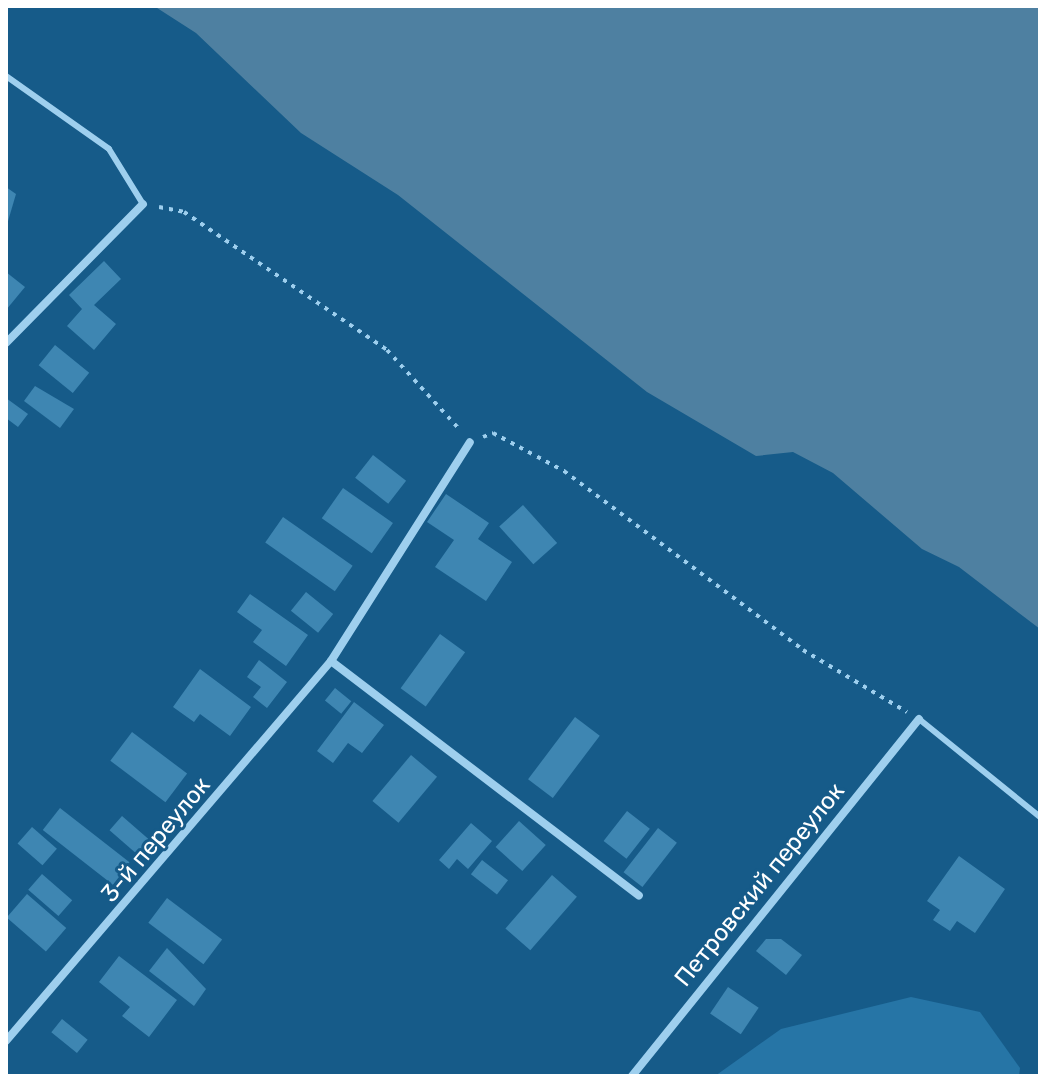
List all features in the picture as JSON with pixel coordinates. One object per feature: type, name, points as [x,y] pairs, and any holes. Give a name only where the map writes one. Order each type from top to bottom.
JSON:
[{"type":"street","points":[[6,343],[143,204]]},
{"type":"street","name":"3-й переулок","points":[[6,1041],[331,661],[470,442]]},
{"type":"street","points":[[331,661],[639,896]]},
{"type":"street","name":"Петровский переулок","points":[[632,1076],[919,719]]},
{"type":"lane","points":[[6,76],[109,149],[143,204]]},
{"type":"lane","points":[[919,719],[1040,817]]},
{"type":"path","points":[[143,204],[184,212],[387,350],[470,442],[493,433],[564,471],[803,650],[919,719]]},
{"type":"shaded area","points":[[154,6],[1040,6],[1040,629],[959,567],[922,549],[833,473],[793,452],[756,456],[647,392],[398,195],[301,133],[196,33]]},
{"type":"shaded area","points":[[911,997],[980,1012],[1020,1068],[1019,1076],[715,1076],[781,1029]]},
{"type":"building","points":[[6,187],[16,194],[6,228]]},
{"type":"building","points":[[104,261],[121,279],[94,305],[116,324],[94,350],[67,326],[82,309],[69,295]]},
{"type":"building","points":[[6,272],[25,287],[6,310]]},
{"type":"building","points":[[55,345],[89,373],[73,393],[39,365]]},
{"type":"building","points":[[35,386],[74,409],[60,428],[24,401]]},
{"type":"building","points":[[6,398],[28,414],[18,427],[6,418]]},
{"type":"building","points":[[373,455],[406,481],[388,504],[355,478]]},
{"type":"building","points":[[343,488],[393,523],[372,553],[322,518]]},
{"type":"building","points":[[446,494],[489,523],[478,539],[512,562],[486,601],[435,567],[454,540],[427,522]]},
{"type":"building","points":[[523,505],[557,543],[533,564],[499,526]]},
{"type":"building","points":[[283,517],[353,566],[335,591],[265,542]]},
{"type":"building","points":[[306,592],[333,614],[318,633],[291,611]]},
{"type":"building","points":[[250,594],[308,635],[286,666],[253,642],[262,630],[237,612]]},
{"type":"building","points":[[440,634],[465,652],[426,706],[401,688]]},
{"type":"building","points":[[259,660],[287,682],[267,708],[253,697],[261,687],[247,677]]},
{"type":"building","points":[[200,669],[251,707],[230,736],[200,714],[194,722],[173,707]]},
{"type":"building","points":[[335,688],[351,701],[341,714],[325,700]]},
{"type":"building","points":[[354,702],[384,725],[362,753],[348,743],[333,763],[317,751]]},
{"type":"building","points":[[575,717],[600,736],[553,798],[528,779]]},
{"type":"building","points":[[132,732],[187,774],[165,802],[110,761]]},
{"type":"building","points":[[411,755],[437,777],[398,823],[372,801]]},
{"type":"building","points":[[60,808],[130,863],[113,885],[43,830]]},
{"type":"building","points":[[627,811],[650,829],[626,859],[604,841]]},
{"type":"building","points":[[122,816],[152,842],[140,857],[110,830]]},
{"type":"building","points":[[519,821],[546,845],[522,871],[496,847]]},
{"type":"building","points":[[471,823],[492,841],[468,869],[457,859],[449,869],[439,860]]},
{"type":"building","points":[[32,827],[57,849],[42,865],[18,844]]},
{"type":"building","points":[[658,828],[677,843],[642,887],[624,872]]},
{"type":"building","points":[[959,856],[1005,889],[975,933],[957,921],[950,931],[933,920],[940,910],[927,901]]},
{"type":"building","points":[[482,860],[508,880],[497,895],[471,874]]},
{"type":"building","points":[[42,874],[72,900],[58,916],[28,890]]},
{"type":"building","points":[[552,875],[577,897],[530,950],[505,929]]},
{"type":"building","points":[[27,894],[66,928],[46,952],[7,917]]},
{"type":"building","points":[[167,898],[222,940],[203,964],[148,923]]},
{"type":"building","points":[[766,939],[781,939],[802,955],[786,975],[756,951]]},
{"type":"building","points":[[167,948],[206,989],[194,1006],[149,971]]},
{"type":"building","points":[[119,956],[177,1000],[149,1037],[122,1016],[130,1007],[99,982]]},
{"type":"building","points":[[728,987],[759,1008],[741,1034],[710,1014]]},
{"type":"building","points":[[62,1019],[88,1040],[77,1053],[51,1032]]}]
